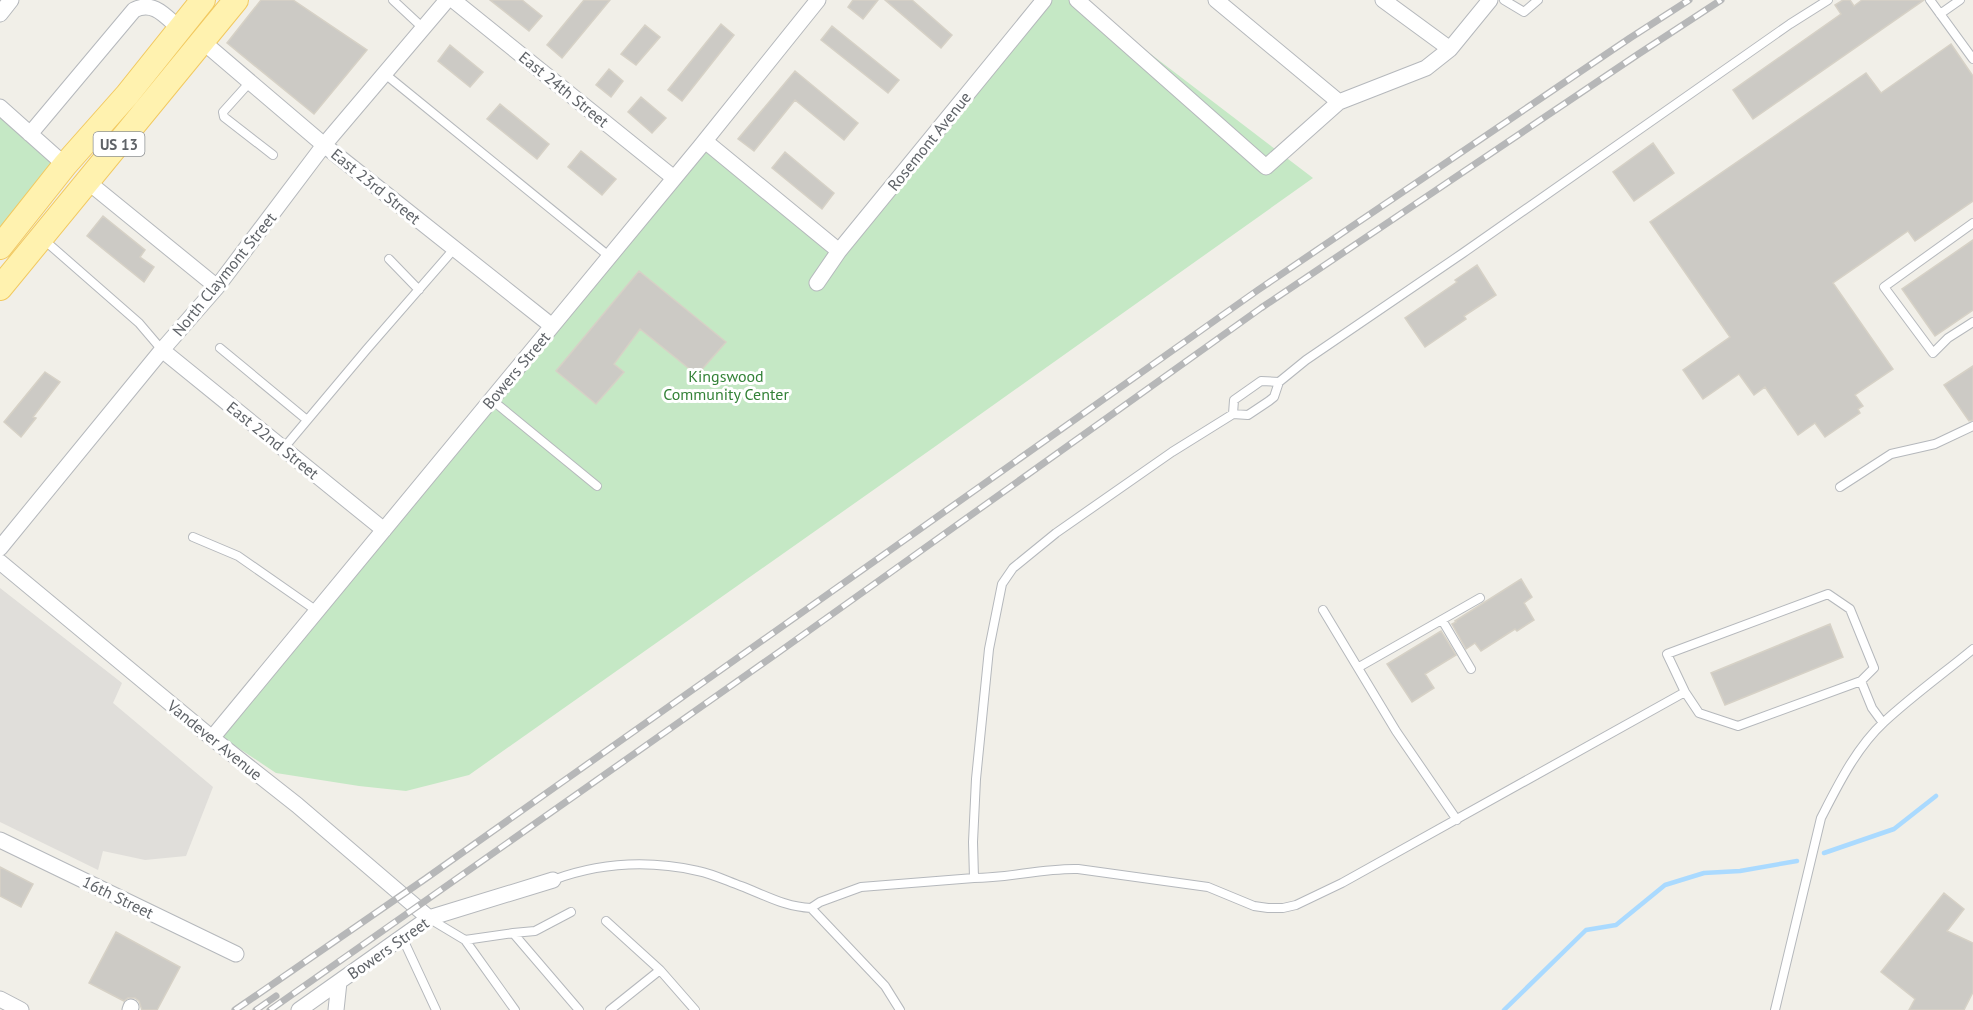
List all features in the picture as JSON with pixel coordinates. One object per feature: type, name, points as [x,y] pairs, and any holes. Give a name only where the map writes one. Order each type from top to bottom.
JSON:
[{"type":"main road","name":"US 13","points":[[0,247],[65,165],[127,95],[203,0]]},
{"type":"main road","points":[[202,41],[199,25],[202,16],[215,0]]},
{"type":"main road","name":"US 13","points":[[0,288],[37,234],[88,182],[237,0]]},
{"type":"main road","points":[[0,278],[4,268],[37,234],[70,183],[71,177],[65,165]]},
{"type":"street","name":"North Claymont Street","points":[[0,548],[217,286],[324,145],[447,0]]},
{"type":"street","name":"East 24th Street","points":[[453,0],[674,178]]},
{"type":"street","name":"Bowers Street","points":[[212,738],[610,257],[818,0]]},
{"type":"street","name":"Rosemont Avenue","points":[[817,284],[839,251],[1044,0]]},
{"type":"street","points":[[1077,0],[1266,167],[1339,102],[1426,68],[1449,49],[1490,0]]},
{"type":"street","points":[[1216,0],[1339,102]]},
{"type":"street","points":[[1383,0],[1449,49]]},
{"type":"street","points":[[30,134],[134,10],[140,6],[158,9],[180,29]]},
{"type":"street","name":"East 23rd Street","points":[[202,41],[324,145],[552,326]]},
{"type":"street","points":[[0,107],[65,165]]},
{"type":"street","points":[[705,141],[839,251]]},
{"type":"street","points":[[88,182],[217,286]]},
{"type":"street","name":"East 22nd Street","points":[[162,350],[384,530]]},
{"type":"street","name":"Vandever Avenue","points":[[0,562],[212,738],[297,805],[429,918]]},
{"type":"street","name":"16th Street","points":[[0,840],[236,954]]},
{"type":"street","name":"Bowers Street","points":[[299,1010],[429,918],[553,880]]},
{"type":"street","points":[[336,1010],[339,982]]},
{"type":"street","points":[[0,999],[21,1010]]},
{"type":"lane","points":[[393,0],[423,28]]},
{"type":"lane","points":[[1504,0],[1524,12],[1538,0]]},
{"type":"lane","points":[[974,878],[973,842],[976,789],[992,627],[1002,584],[1013,568],[1056,533],[1172,452],[1233,414],[1248,415],[1269,401],[1274,397],[1279,382],[1306,360],[1828,0]]},
{"type":"lane","points":[[1930,0],[1973,59]]},
{"type":"lane","points":[[1940,14],[1960,0]]},
{"type":"lane","points":[[385,74],[610,257]]},
{"type":"lane","points":[[250,82],[223,112],[224,117],[273,155]]},
{"type":"lane","points":[[1973,223],[1884,287],[1933,353],[1948,338],[1973,322]]},
{"type":"lane","points":[[37,234],[140,323],[162,350]]},
{"type":"lane","points":[[283,449],[454,249]]},
{"type":"lane","points":[[388,259],[419,290]]},
{"type":"lane","points":[[220,348],[307,420]]},
{"type":"lane","points":[[1233,414],[1234,400],[1261,381],[1279,382]]},
{"type":"lane","points":[[492,400],[597,486]]},
{"type":"lane","points":[[1840,487],[1892,454],[1935,444],[1973,426]]},
{"type":"lane","points":[[193,537],[238,556],[317,611]]},
{"type":"lane","points":[[1828,594],[1850,609],[1874,668],[1861,681],[1738,726],[1699,713],[1685,692],[1667,654],[1828,594]]},
{"type":"lane","points":[[1359,667],[1480,598]]},
{"type":"lane","points":[[1323,610],[1396,732],[1457,820]]},
{"type":"lane","points":[[1442,620],[1471,669]]},
{"type":"lane","points":[[1775,1010],[1821,818],[1835,791],[1859,752],[1883,723],[1973,649]]},
{"type":"lane","points":[[1861,681],[1872,708],[1883,723]]},
{"type":"lane","points":[[811,908],[820,902],[861,887],[1029,874],[1057,869],[1078,869],[1199,885],[1254,906],[1283,908],[1296,905],[1342,883],[1685,692]]},
{"type":"lane","points":[[553,880],[588,869],[623,864],[675,867],[700,872],[753,890],[785,905],[811,908],[885,986],[900,1010]]},
{"type":"lane","points":[[465,940],[535,931],[571,912]]},
{"type":"lane","points":[[429,918],[465,940],[516,1010]]},
{"type":"lane","points":[[606,921],[660,970],[695,1010]]},
{"type":"lane","points":[[513,933],[579,1010]]},
{"type":"lane","points":[[402,937],[436,1010]]},
{"type":"lane","points":[[610,1010],[660,970]]},
{"type":"shaded area","points":[[0,588],[122,683],[113,703],[213,787],[186,856],[145,860],[103,851],[98,870],[0,822]]},
{"type":"green space","name":"Kingswood Community Center","points":[[1044,0],[1080,0],[1313,178],[469,775],[406,791],[359,786],[276,773],[222,737],[700,147],[836,255]]},
{"type":"green space","points":[[0,115],[58,159],[0,232]]},
{"type":"building","points":[[261,0],[293,0],[367,50],[314,114],[227,43]]},
{"type":"building","points":[[490,0],[522,0],[542,16],[529,31]]},
{"type":"building","points":[[584,0],[610,0],[562,58],[547,45]]},
{"type":"building","points":[[853,0],[878,0],[863,19],[848,7]]},
{"type":"building","points":[[885,0],[912,0],[952,35],[941,48]]},
{"type":"building","points":[[1843,0],[1850,0],[1854,6],[1862,0],[1924,0],[1753,119],[1733,90],[1841,14],[1835,5]]},
{"type":"building","points":[[721,24],[734,35],[682,101],[668,90]]},
{"type":"building","points":[[645,25],[660,37],[636,65],[621,54]]},
{"type":"building","points":[[832,26],[899,80],[888,93],[821,40]]},
{"type":"building","points":[[1951,44],[1973,76],[1973,201],[1915,241],[1908,231],[1833,283],[1893,369],[1855,395],[1863,406],[1858,409],[1860,413],[1825,437],[1815,423],[1798,435],[1765,387],[1754,395],[1739,374],[1703,399],[1683,370],[1730,337],[1650,222],[1866,73],[1881,93]]},
{"type":"building","points":[[450,45],[483,72],[470,87],[438,61]]},
{"type":"building","points":[[609,69],[623,81],[611,97],[596,85]]},
{"type":"building","points":[[795,71],[858,123],[844,140],[795,100],[754,151],[738,139]]},
{"type":"building","points":[[641,97],[666,118],[652,133],[628,112]]},
{"type":"building","points":[[500,104],[549,144],[537,159],[487,119]]},
{"type":"building","points":[[1653,143],[1674,173],[1634,201],[1613,172]]},
{"type":"building","points":[[581,151],[616,179],[602,195],[568,167]]},
{"type":"building","points":[[785,152],[834,193],[822,209],[772,168]]},
{"type":"building","points":[[103,216],[145,250],[140,257],[154,267],[144,282],[87,236]]},
{"type":"building","points":[[1973,240],[1973,310],[1935,336],[1902,289]]},
{"type":"building","points":[[1477,265],[1496,295],[1464,316],[1466,319],[1425,347],[1405,318],[1457,282],[1455,280]]},
{"type":"building","name":"Kingswood Community Center","points":[[639,271],[726,342],[697,375],[640,329],[614,364],[624,372],[596,404],[556,371]]},
{"type":"building","points":[[1973,366],[1973,420],[1969,421],[1944,385]]},
{"type":"building","points":[[45,372],[60,382],[21,437],[4,422]]},
{"type":"building","points":[[1521,579],[1532,597],[1524,603],[1534,620],[1517,631],[1515,629],[1481,651],[1475,643],[1466,649],[1452,624]]},
{"type":"building","points":[[1830,624],[1843,657],[1725,705],[1711,673]]},
{"type":"building","points":[[1441,631],[1456,655],[1425,674],[1434,688],[1412,702],[1387,664]]},
{"type":"building","points":[[0,867],[33,884],[21,907],[0,896]]},
{"type":"building","points":[[1944,893],[1964,909],[1947,931],[1973,943],[1973,992],[1964,1010],[1909,1010],[1915,999],[1881,972]]},
{"type":"building","points":[[116,932],[180,967],[157,1010],[142,1010],[139,1001],[135,998],[128,998],[124,1001],[89,983]]},
{"type":"waterway","points":[[1824,853],[1894,829],[1936,796]]},
{"type":"waterway","points":[[1504,1010],[1586,930],[1616,925],[1665,885],[1704,873],[1740,871],[1797,861]]},
{"type":"railway","points":[[235,1010],[425,879],[1258,290],[1689,0]]},
{"type":"railway","points":[[270,1010],[779,652],[1261,308],[1721,0]]},
{"type":"railway","points":[[256,1010],[276,996]]}]
